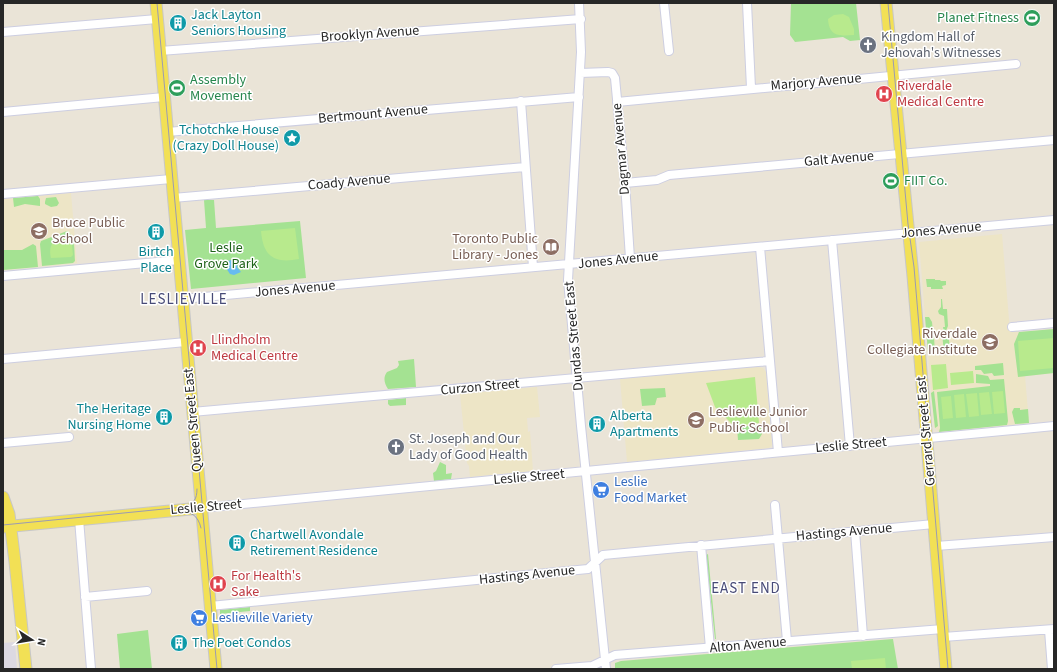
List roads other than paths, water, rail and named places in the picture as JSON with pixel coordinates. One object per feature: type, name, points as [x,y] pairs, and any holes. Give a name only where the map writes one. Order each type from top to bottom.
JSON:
[{"type":"main road","name":"Queen Street East","points":[[156,3],[216,669]]},
{"type":"main road","name":"Gerrard Street East","points":[[886,3],[927,438],[946,669]]},
{"type":"main road","points":[[3,497],[9,514],[7,526],[26,669]]},
{"type":"main road","name":"Leslie Street","points":[[7,526],[201,508]]},
{"type":"street","name":"Dundas Street East","points":[[579,3],[582,43],[568,280],[605,665]]},
{"type":"street","points":[[664,3],[668,51]]},
{"type":"street","points":[[747,3],[751,88]]},
{"type":"street","points":[[3,32],[157,19]]},
{"type":"street","name":"Brooklyn Avenue","points":[[160,51],[580,19]]},
{"type":"street","name":"Marjory Avenue","points":[[617,102],[751,88],[1016,64]]},
{"type":"street","name":"Dagmar Avenue","points":[[580,73],[608,72],[612,73],[614,78],[625,183],[630,258]]},
{"type":"street","points":[[3,112],[164,96]]},
{"type":"street","name":"Bertmount Avenue","points":[[167,132],[578,97]]},
{"type":"street","points":[[520,101],[534,267]]},
{"type":"street","name":"Galt Avenue","points":[[625,183],[657,180],[669,175],[1054,140]]},
{"type":"street","name":"Coady Avenue","points":[[173,198],[525,167]]},
{"type":"street","points":[[3,194],[171,179]]},
{"type":"street","name":"Jones Avenue","points":[[182,299],[1054,220]]},
{"type":"street","points":[[832,240],[850,446]]},
{"type":"street","points":[[760,247],[778,452]]},
{"type":"street","points":[[3,276],[179,260]]},
{"type":"street","points":[[1012,327],[1054,323]]},
{"type":"street","points":[[3,358],[186,342]]},
{"type":"street","name":"Curzon Street","points":[[192,412],[769,361]]},
{"type":"street","name":"Leslie Street","points":[[201,508],[1054,426]]},
{"type":"street","points":[[3,443],[69,437]]},
{"type":"street","points":[[775,505],[787,641]]},
{"type":"street","points":[[78,519],[91,669]]},
{"type":"street","name":"Hastings Avenue","points":[[210,606],[588,569],[603,555],[934,524]]},
{"type":"street","points":[[854,531],[863,636]]},
{"type":"street","points":[[936,546],[1054,537]]},
{"type":"street","points":[[701,545],[710,648]]},
{"type":"street","points":[[84,596],[147,591]]},
{"type":"street","points":[[1051,630],[1052,669]]},
{"type":"street","name":"Alton Avenue","points":[[556,669],[605,665],[615,655],[787,641],[863,636],[1051,630]]},
{"type":"water","points":[[235,259],[240,261],[237,267],[241,272],[234,275],[230,274],[226,268],[228,261]]},
{"type":"tram line","points":[[157,3],[217,669]]},
{"type":"tram line","points":[[888,3],[908,224],[914,267],[948,669]]},
{"type":"tram line","points":[[3,525],[184,507],[194,501],[197,489]]},
{"type":"tram line","points":[[178,512],[187,512],[196,517],[201,528]]},
{"type":"place","name":"Planet Fitness","points":[[1032,18]]},
{"type":"place","name":"Jack Layton Seniors Housing","points":[[178,23]]},
{"type":"place","name":"Kingdom Hall of Jehovah's Witnesses","points":[[868,45]]},
{"type":"place","name":"Assembly Movement","points":[[177,88]]},
{"type":"place","name":"Riverdale Medical Centre","points":[[884,94]]},
{"type":"place","name":"Tchotchke House (Crazy Doll House)","points":[[292,138]]},
{"type":"place","name":"FIIT Co.","points":[[891,181]]},
{"type":"place","name":"Bruce Public School","points":[[39,231]]},
{"type":"place","name":"Birtch Place","points":[[156,232]]},
{"type":"place","name":"Toronto Public Library - Jones","points":[[551,247]]},
{"type":"place","name":"Riverdale Collegiate Institute","points":[[990,342]]},
{"type":"place","name":"Llindholm Medical Centre","points":[[198,348]]},
{"type":"place","name":"The Heritage Nursing Home","points":[[164,417]]},
{"type":"place","name":"Leslieville Junior Public School","points":[[696,420]]},
{"type":"place","name":"Alberta Apartments","points":[[597,424]]},
{"type":"place","name":"St. Joseph and Our Lady of Good Health","points":[[396,447]]},
{"type":"place","name":"Leslie Food Market","points":[[601,490]]},
{"type":"place","name":"Chartwell Avondale Retirement Residence","points":[[237,543]]},
{"type":"place","name":"For Health's Sake","points":[[218,584]]},
{"type":"place","name":"Leslieville Variety","points":[[199,618]]},
{"type":"place","name":"The Poet Condos","points":[[179,643]]},
{"type":"district","name":"LESLIEVILLE","points":[[184,299]]},
{"type":"district","name":"EAST END","points":[[746,588]]},
{"type":"park label","name":"Leslie Grove Park","points":[[226,256]]}]
